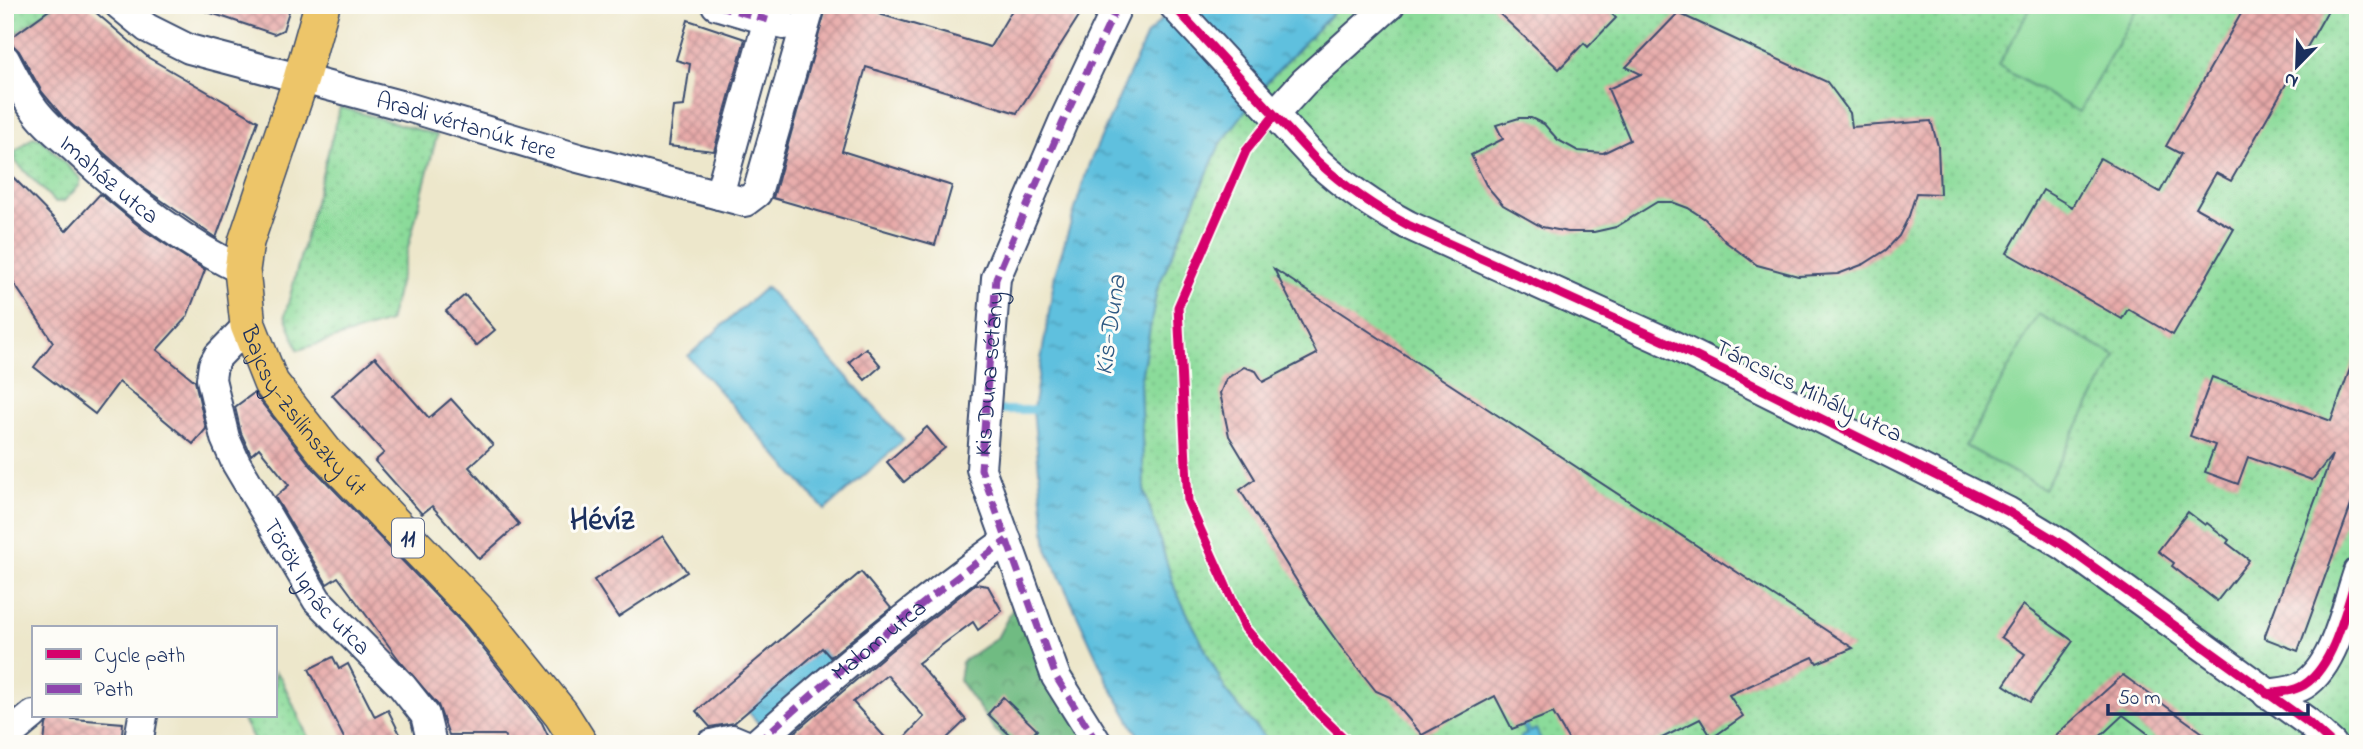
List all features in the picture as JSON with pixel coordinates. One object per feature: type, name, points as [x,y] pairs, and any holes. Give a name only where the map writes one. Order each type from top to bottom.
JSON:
[{"type":"main road","name":"Bajcsy-Zsilinszky út","points":[[322,5],[246,242],[242,270],[248,325],[271,383],[326,452],[480,613],[536,682],[580,744]]},
{"type":"street","name":"Aradi vértanúk tere","points":[[119,5],[147,28],[189,49],[404,106],[633,174],[719,195]]},
{"type":"street","points":[[716,5],[807,18],[757,193],[745,202],[719,195],[770,13]]},
{"type":"street","name":"Kis Duna sétány","points":[[1098,744],[1056,677],[981,469],[996,278],[1063,122],[1118,5]]},
{"type":"street","name":"Táncsics Mihály utca","points":[[1173,5],[1299,142],[1341,183],[1374,207],[1408,225],[1671,344],[2007,511],[2063,545],[2309,723],[2332,744]]},
{"type":"street","points":[[1282,106],[1304,82],[1391,5]]},
{"type":"street","name":"Imaház utca","points":[[5,59],[22,93],[39,116],[101,174],[213,257],[242,270]]},
{"type":"street","name":"Török Ignác utca","points":[[248,325],[218,356],[213,365],[211,379],[222,428],[236,463],[317,600],[402,686],[425,715],[432,744]]},
{"type":"street","name":"Malom utca","points":[[756,744],[815,690],[966,569],[1007,540]]},
{"type":"street","points":[[2298,744],[2275,700],[2319,674],[2329,658],[2358,572]]},
{"type":"street","points":[[5,738],[32,716]]},
{"type":"street","points":[[138,744],[143,718]]},
{"type":"street","points":[[711,744],[732,739],[744,744]]},
{"type":"green space","points":[[9,5],[55,5],[7,40],[5,23]]},
{"type":"green space","points":[[1340,5],[2358,5],[2358,744],[1270,744],[1227,693],[1175,589],[1144,490],[1140,383],[1157,289],[1219,146],[1267,82]]},
{"type":"green space","points":[[2032,5],[2139,5],[2079,112],[1998,66]]},
{"type":"green space","points":[[340,107],[437,135],[389,322],[298,350],[285,315]]},
{"type":"green space","points":[[33,137],[41,139],[81,179],[79,186],[63,202],[55,202],[15,161],[15,152]]},
{"type":"green space","points":[[2038,314],[2116,356],[2044,489],[1966,446]]},
{"type":"green space","points":[[1020,595],[1042,610],[1086,698],[1094,744],[1008,744],[959,680],[962,662],[997,638]]},
{"type":"green space","points":[[276,673],[281,678],[311,744],[256,744],[242,718],[276,718]]},
{"type":"water","name":"Kis-Duna","points":[[1175,5],[1340,5],[1267,82],[1219,146],[1157,289],[1140,383],[1144,490],[1175,589],[1227,693],[1270,744],[1143,744],[1108,682],[1047,549],[1033,410],[1055,274],[1089,164],[1147,35]]},
{"type":"water","points":[[766,287],[904,440],[825,510],[688,356]]},
{"type":"water","points":[[802,628],[832,662],[759,724],[730,690]]},
{"type":"water","points":[[1526,723],[1530,732],[1536,729],[1542,742],[1550,741],[1554,744],[1524,744],[1520,737],[1527,734],[1522,725]]},
{"type":"water","points":[[1819,733],[1837,734],[1840,744],[1810,744]]},
{"type":"building","points":[[56,5],[87,5],[149,58],[258,121],[216,238],[145,189],[63,117],[42,92],[19,51],[5,42]]},
{"type":"building","points":[[199,5],[291,5],[283,30],[274,34],[199,9]]},
{"type":"building","points":[[827,5],[882,5],[879,14],[990,47],[1015,5],[1086,5],[1017,113],[866,67],[842,151],[952,186],[935,245],[773,198]]},
{"type":"building","points":[[1490,5],[1603,5],[1616,18],[1588,47],[1584,43],[1559,69]]},
{"type":"building","points":[[2246,5],[2331,5],[2231,181],[2216,173],[2196,208],[2234,229],[2173,335],[2128,309],[2122,319],[2007,253],[2043,190],[2072,207],[2100,158],[2160,192],[2181,154],[2166,146]]},
{"type":"building","points":[[1678,13],[1827,82],[1850,113],[1852,127],[1931,121],[1938,146],[1940,194],[1916,193],[1899,236],[1886,250],[1864,264],[1838,274],[1798,276],[1757,265],[1726,242],[1705,219],[1672,202],[1657,202],[1616,227],[1594,232],[1568,232],[1542,227],[1503,205],[1486,185],[1471,155],[1503,139],[1496,125],[1519,118],[1531,118],[1544,124],[1558,140],[1578,151],[1603,153],[1630,140],[1608,89],[1641,74],[1626,67]]},
{"type":"building","points":[[688,20],[745,39],[714,151],[668,146],[673,107],[684,106],[690,64],[676,60]]},
{"type":"building","points":[[5,169],[66,231],[100,194],[145,231],[205,270],[187,317],[157,350],[195,381],[206,429],[193,444],[119,382],[95,414],[34,367],[53,342],[5,270]]},
{"type":"building","points":[[1274,269],[1853,648],[1817,663],[1813,657],[1729,695],[1743,716],[1712,738],[1700,719],[1650,744],[1571,744],[1553,713],[1512,729],[1495,696],[1422,735],[1390,697],[1376,691],[1341,647],[1240,490],[1255,479],[1229,436],[1220,393],[1226,379],[1244,367],[1256,371],[1263,382],[1317,354]]},
{"type":"building","points":[[465,295],[495,330],[476,346],[446,311]]},
{"type":"building","points":[[866,348],[881,366],[865,380],[849,362]]},
{"type":"building","points":[[2355,355],[2358,356],[2358,486],[2298,651],[2264,638],[2332,455],[2312,480],[2248,457],[2238,484],[2205,472],[2215,445],[2190,436],[2212,377],[2331,421]]},
{"type":"building","points":[[375,357],[429,418],[451,399],[493,445],[469,467],[519,524],[479,559],[432,506],[422,514],[375,461],[384,453],[332,395]]},
{"type":"building","points":[[254,393],[311,466],[465,626],[542,723],[552,744],[509,744],[504,735],[449,735],[438,705],[400,661],[338,577],[327,584],[275,497],[289,485],[259,448],[251,455],[241,433],[235,407]]},
{"type":"building","points":[[927,427],[945,448],[904,482],[887,462]]},
{"type":"building","points":[[2188,512],[2229,540],[2227,543],[2249,560],[2217,601],[2172,566],[2174,563],[2158,551]]},
{"type":"building","points":[[663,536],[687,572],[618,617],[594,580]]},
{"type":"building","points":[[861,572],[891,608],[830,657],[822,648],[734,723],[710,727],[696,711]]},
{"type":"building","points":[[975,584],[988,586],[1002,611],[978,630],[973,622],[918,663],[966,720],[941,744],[898,744],[924,717],[887,675],[853,702],[891,744],[781,744],[889,652]]},
{"type":"building","points":[[2023,605],[2073,641],[2030,702],[2004,685],[2025,654],[2001,637]]},
{"type":"building","points":[[333,657],[339,669],[348,664],[375,717],[388,710],[405,744],[347,744],[309,669]]},
{"type":"building","points":[[2123,675],[2218,744],[2162,744],[2123,715],[2092,744],[2046,744]]},
{"type":"building","points":[[1003,697],[1037,730],[1025,744],[1019,744],[988,714]]},
{"type":"building","points":[[49,718],[123,723],[121,744],[44,744]]},
{"type":"waterway","points":[[993,410],[1033,410]]},
{"type":"marked path","points":[[716,5],[768,20]]},
{"type":"marked path","points":[[1098,744],[1056,677],[981,469],[996,278],[1063,122],[1118,5]]},
{"type":"marked path","points":[[756,744],[879,639],[1007,540]]},
{"type":"cycle path","points":[[1173,5],[1317,161],[1372,204],[1408,225],[1671,344],[2007,511],[2063,545],[2309,723],[2332,744]]},
{"type":"cycle path","points":[[1273,117],[1246,151],[1178,307],[1188,502],[1245,628],[1319,714],[1350,744]]},
{"type":"cycle path","points":[[2267,694],[2300,687],[2312,679],[2322,667],[2337,636],[2358,572]]},
{"type":"district","name":"Hévíz","points":[[602,518]]}]
